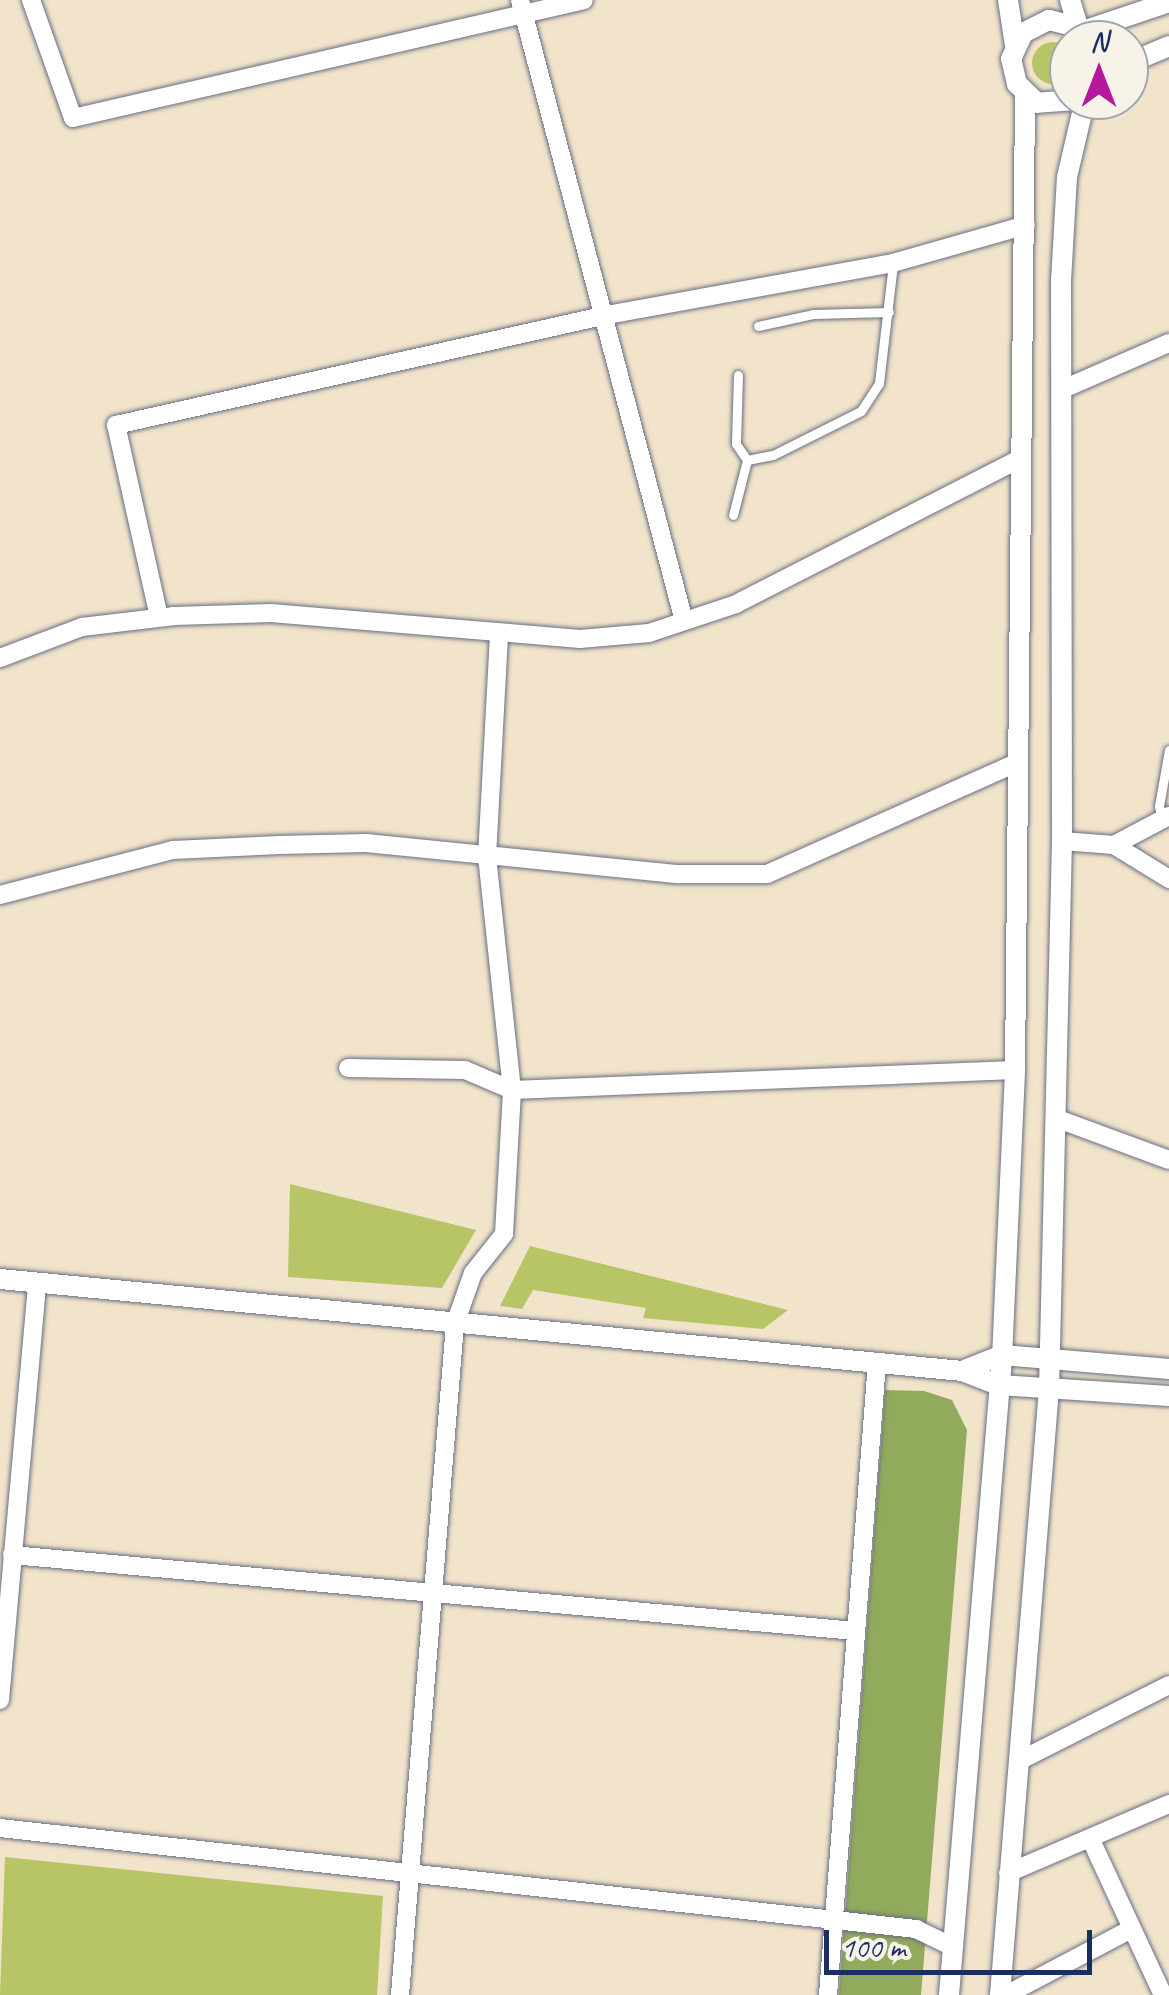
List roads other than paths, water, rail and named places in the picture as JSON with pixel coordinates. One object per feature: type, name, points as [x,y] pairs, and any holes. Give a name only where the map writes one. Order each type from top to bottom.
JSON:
[{"type":"street","points":[[32,0],[72,118],[521,8],[584,0]]},
{"type":"street","points":[[949,1995],[1002,1355],[1015,1070],[1017,460],[1026,225],[1025,95],[1012,72],[1015,46],[1008,0]]},
{"type":"street","points":[[1120,20],[1169,2]]},
{"type":"street","points":[[521,8],[607,315],[684,621]]},
{"type":"street","points":[[1015,46],[1049,21]]},
{"type":"street","points":[[1025,95],[1049,105]]},
{"type":"street","points":[[1081,120],[1068,177],[1062,390],[1062,841],[1049,1389],[1008,1873],[1003,1995],[1131,1928]]},
{"type":"street","points":[[159,618],[116,425],[607,315],[893,263],[1026,225]]},
{"type":"street","points":[[1062,390],[1166,340]]},
{"type":"street","points":[[0,658],[82,626],[271,613],[580,639],[649,633],[736,604],[1017,460]]},
{"type":"street","points":[[400,1995],[456,1324],[473,1272],[504,1234],[512,1090],[487,858],[499,633]]},
{"type":"street","points":[[0,894],[173,850],[366,844],[678,874],[768,874],[1016,763]]},
{"type":"street","points":[[1114,845],[1166,818]]},
{"type":"street","points":[[1062,841],[1114,845],[1169,879]]},
{"type":"street","points":[[348,1068],[465,1070],[512,1090],[1015,1070]]},
{"type":"street","points":[[1058,1119],[1169,1160]]},
{"type":"street","points":[[0,1279],[962,1371],[999,1386],[1169,1396]]},
{"type":"street","points":[[0,1700],[37,1284]]},
{"type":"street","points":[[962,1371],[1002,1355],[1169,1369]]},
{"type":"street","points":[[828,1995],[878,1364]]},
{"type":"street","points":[[12,1556],[856,1631]]},
{"type":"street","points":[[1019,1760],[1169,1685]]},
{"type":"street","points":[[1008,1873],[1169,1804]]},
{"type":"street","points":[[0,1828],[916,1929],[953,1947]]},
{"type":"street","points":[[1091,1840],[1163,1995]]},
{"type":"lane","points":[[747,460],[773,455],[862,411],[879,383],[893,263]]},
{"type":"lane","points":[[758,326],[813,314],[889,312]]},
{"type":"lane","points":[[733,515],[747,460],[736,444],[738,375]]},
{"type":"lane","points":[[1166,818],[1158,806],[1169,750]]}]
